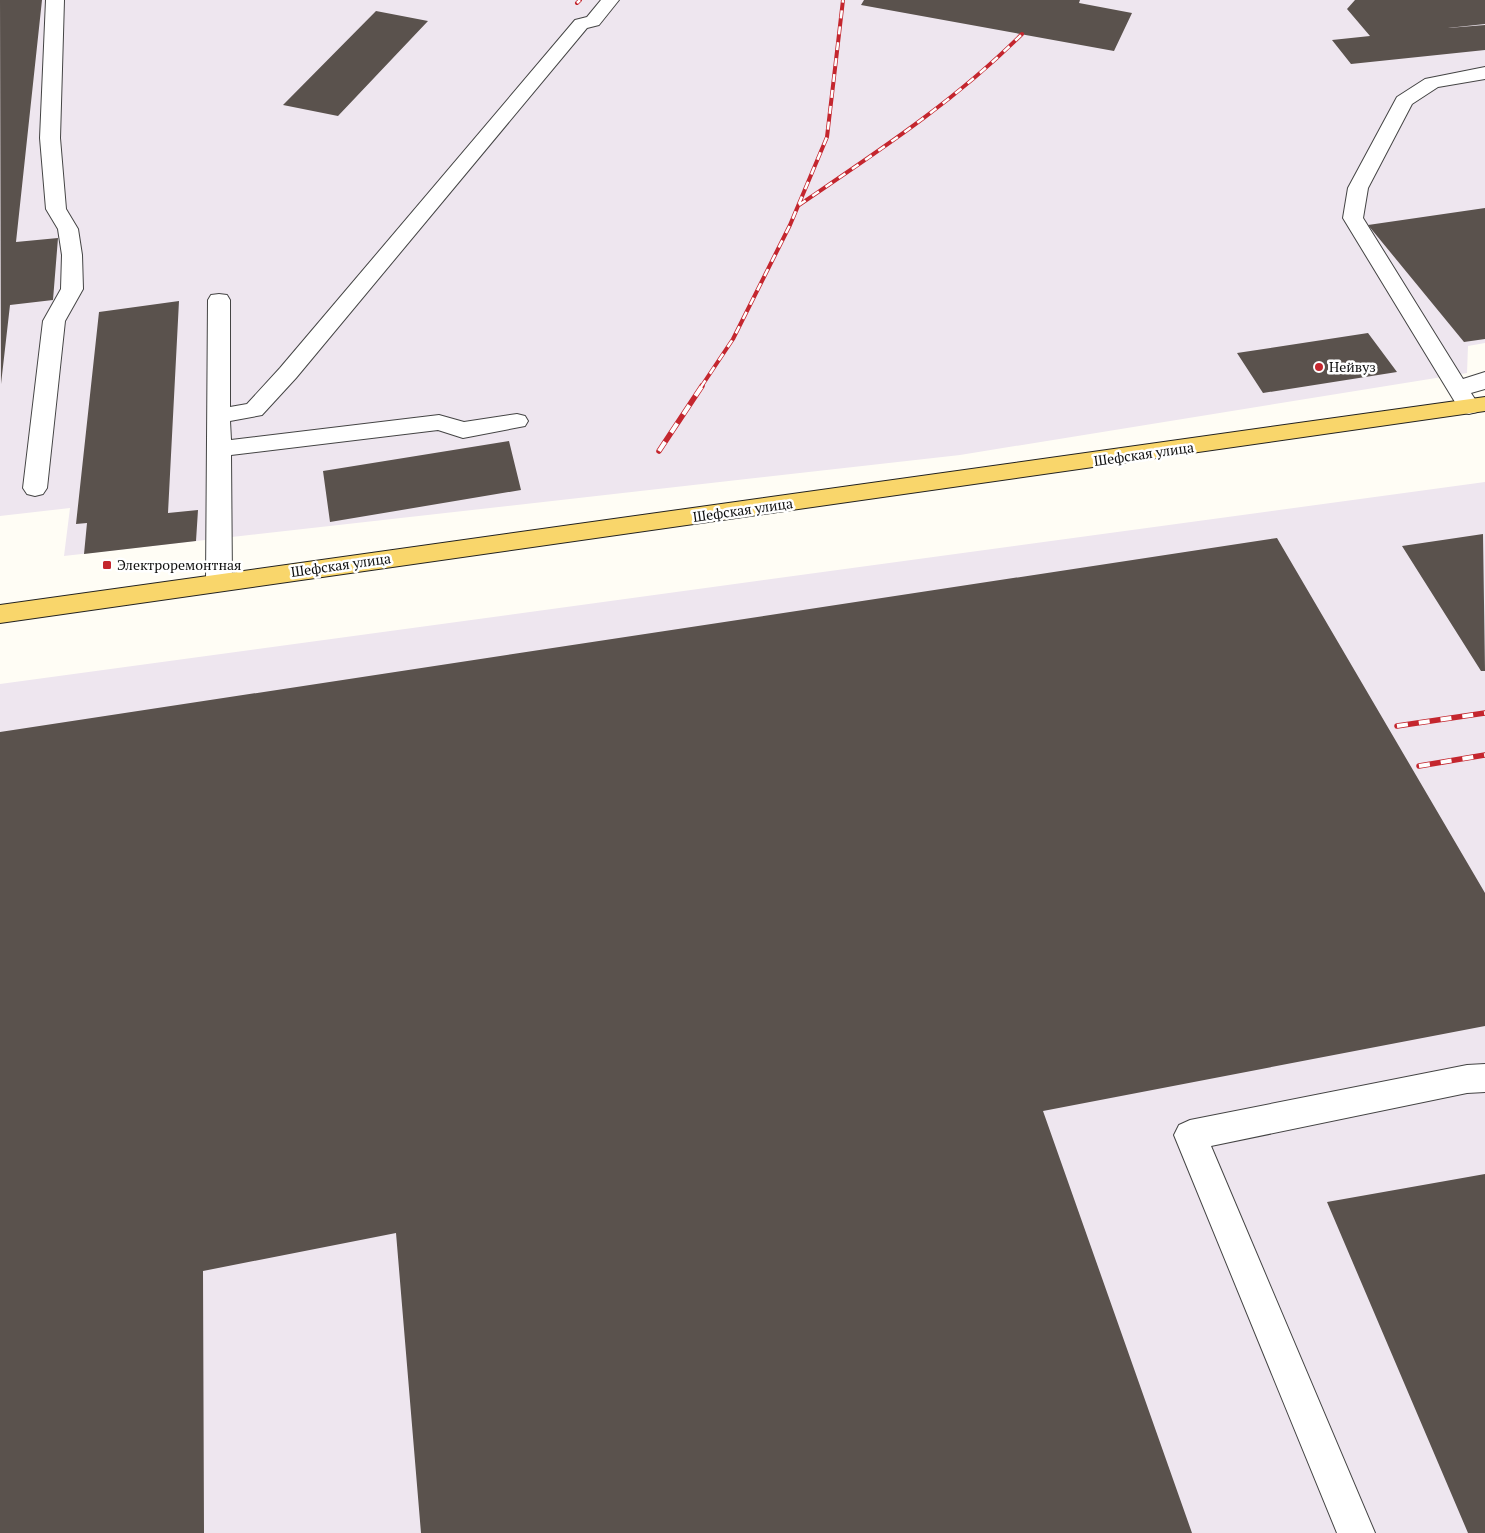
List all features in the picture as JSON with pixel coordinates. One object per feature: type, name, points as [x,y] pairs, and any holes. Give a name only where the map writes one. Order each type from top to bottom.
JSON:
[{"type":"main road","name":"Шефская улица","points":[[0,614],[219,581],[1028,470],[1471,399]]},
{"type":"lane","points":[[35,488],[54,321],[72,289],[72,255],[68,229],[56,209],[50,138],[55,0]]},
{"type":"lane","points":[[219,416],[254,410],[288,373],[581,24],[592,21],[610,0]]},
{"type":"lane","points":[[1471,399],[1392,267],[1353,218],[1358,188],[1404,101],[1432,83],[1485,73]]},
{"type":"lane","points":[[219,300],[219,581]]},
{"type":"lane","points":[[1471,399],[1476,385],[1485,379]]},
{"type":"lane","points":[[219,449],[439,422],[463,430],[517,421]]},
{"type":"lane","points":[[1356,1533],[1190,1135],[1467,1079],[1485,1078]]},
{"type":"shaded area","points":[[0,0],[1485,0],[1485,343],[1468,346],[1467,373],[960,455],[64,556],[70,508],[0,516]]},
{"type":"shaded area","points":[[1485,482],[1485,1533],[0,1533],[0,684]]},
{"type":"building","points":[[0,0],[42,0],[16,242],[58,238],[53,300],[10,305],[1,384]]},
{"type":"building","points":[[864,0],[1080,0],[1079,3],[1132,13],[1114,51],[861,5]]},
{"type":"building","points":[[1355,0],[1485,0],[1485,24],[1448,28],[1485,25],[1485,50],[1351,64],[1332,40],[1370,36],[1347,9]]},
{"type":"building","points":[[376,11],[428,21],[338,116],[283,105]]},
{"type":"building","points":[[1485,208],[1485,339],[1464,342],[1368,225]]},
{"type":"building","points":[[179,301],[168,513],[198,510],[196,541],[84,554],[87,523],[76,524],[99,312]]},
{"type":"building","points":[[1368,333],[1397,372],[1263,393],[1237,353]]},
{"type":"building","points":[[509,441],[521,490],[330,522],[323,471]]},
{"type":"building","points":[[1483,534],[1485,671],[1481,671],[1402,546]]},
{"type":"building","points":[[1277,538],[1485,893],[1485,1026],[1043,1111],[1192,1533],[421,1533],[396,1233],[203,1271],[204,1533],[0,1533],[0,732]]},
{"type":"building","points":[[1485,1174],[1485,1533],[1468,1533],[1327,1202]]},
{"type":"railway","points":[[577,3],[580,0]]},
{"type":"railway","points":[[701,387],[733,339],[790,225],[827,137],[843,0]]},
{"type":"railway","points":[[799,205],[943,104],[1022,34]]},
{"type":"railway","points":[[659,451],[702,386]]},
{"type":"railway","points":[[1397,726],[1485,713]]},
{"type":"railway","points":[[1419,766],[1485,755]]},
{"type":"place","name":"Нейвуз","points":[[1319,367]]},
{"type":"place","name":"Электроремонтная","points":[[107,565]]}]
